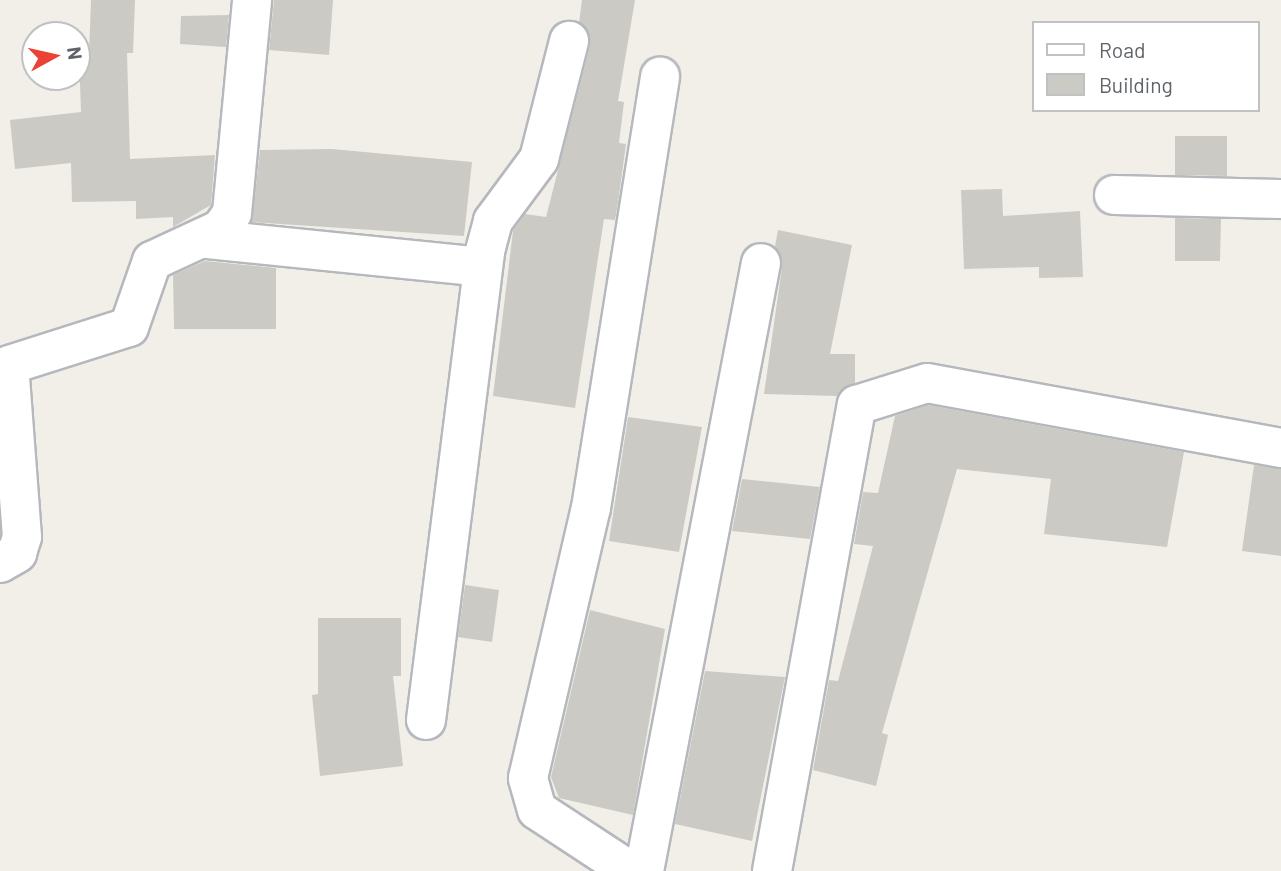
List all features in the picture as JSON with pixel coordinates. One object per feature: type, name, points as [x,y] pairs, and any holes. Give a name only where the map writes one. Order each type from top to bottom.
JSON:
[{"type":"street","points":[[0,563],[17,553],[22,537],[9,365],[129,327],[152,261],[207,239],[232,212],[252,0]]},
{"type":"street","points":[[426,720],[483,267],[493,221],[539,159],[569,41]]},
{"type":"street","points":[[630,871],[537,810],[528,778],[591,508],[660,76]]},
{"type":"street","points":[[1114,195],[1281,198]]},
{"type":"street","points":[[207,239],[483,267]]},
{"type":"street","points":[[644,871],[761,263]]},
{"type":"street","points":[[772,871],[857,405],[926,383],[1281,448]]},
{"type":"building","points":[[91,0],[135,0],[133,53],[127,53],[130,159],[215,155],[211,205],[173,227],[173,217],[136,219],[136,201],[72,202],[71,163],[15,169],[10,120],[81,112],[80,91],[91,91]]},
{"type":"building","points":[[274,0],[333,0],[329,55],[269,50]]},
{"type":"building","points":[[582,0],[635,0],[618,101],[624,102],[619,143],[626,144],[618,203],[615,220],[604,219],[575,408],[493,396],[513,231],[525,214],[546,217],[590,46],[579,23]]},
{"type":"building","points":[[229,15],[226,47],[180,44],[181,16]]},
{"type":"building","points":[[1175,136],[1227,136],[1227,176],[1175,175]]},
{"type":"building","points":[[332,149],[472,162],[464,236],[252,222],[260,150]]},
{"type":"building","points":[[1002,189],[1003,216],[1080,211],[1083,277],[1039,278],[1039,267],[964,269],[961,190]]},
{"type":"building","points":[[1175,218],[1221,219],[1220,261],[1175,261]]},
{"type":"building","points":[[778,230],[852,245],[830,354],[855,354],[855,383],[838,396],[764,394],[782,267],[775,246]]},
{"type":"building","points":[[205,261],[276,268],[276,329],[174,329],[173,275]]},
{"type":"building","points":[[928,405],[1184,452],[1167,547],[1044,534],[1051,479],[957,469],[882,733],[888,735],[876,786],[813,770],[829,680],[838,681],[873,546],[854,544],[863,492],[878,493],[895,416]]},
{"type":"building","points":[[628,417],[702,427],[679,552],[609,541]]},
{"type":"building","points":[[1254,465],[1281,469],[1281,556],[1242,551]]},
{"type":"building","points":[[742,479],[820,487],[810,539],[732,531]]},
{"type":"building","points":[[465,585],[499,590],[492,642],[458,637]]},
{"type":"building","points":[[590,610],[665,629],[633,815],[559,798],[551,777]]},
{"type":"building","points":[[318,618],[401,618],[401,676],[393,676],[403,766],[320,776],[312,695],[318,694]]},
{"type":"building","points":[[705,671],[785,677],[752,841],[675,824]]}]
